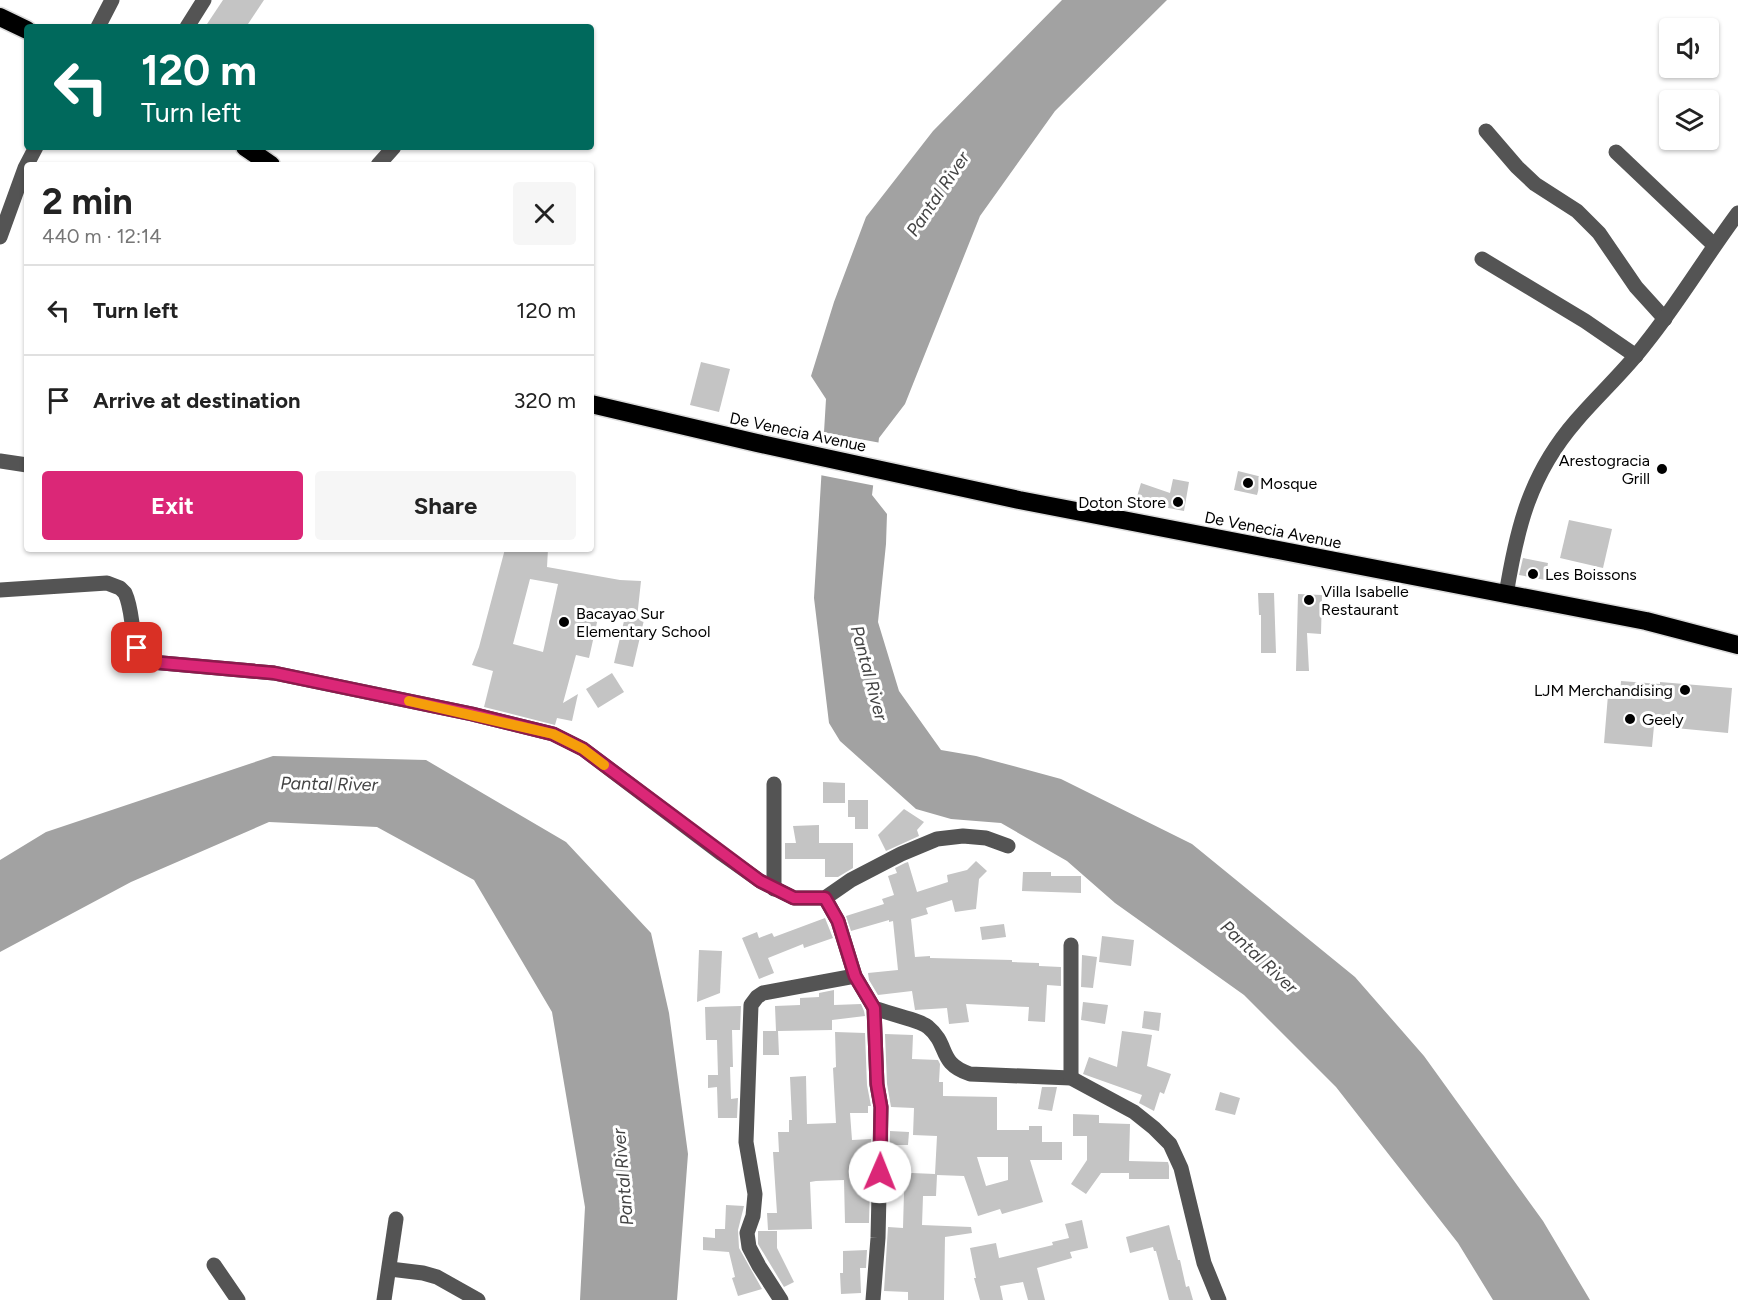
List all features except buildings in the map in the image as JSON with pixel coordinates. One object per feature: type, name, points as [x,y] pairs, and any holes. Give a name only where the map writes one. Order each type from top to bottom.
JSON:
[{"type":"highway","points":[[0,17],[24,29]]},
{"type":"highway","points":[[249,150],[267,162]]},
{"type":"highway","name":"De Venecia Avenue","points":[[594,405],[1019,500],[1646,621],[1738,645]]},
{"type":"street","points":[[100,24],[112,0]]},
{"type":"street","points":[[189,24],[204,0]]},
{"type":"street","points":[[1486,130],[1517,167],[1535,184],[1577,211],[1599,233],[1636,287],[1665,319]]},
{"type":"street","points":[[381,162],[391,150]]},
{"type":"street","points":[[1616,152],[1714,245]]},
{"type":"street","points":[[0,237],[24,171]]},
{"type":"street","points":[[1506,595],[1514,542],[1535,483],[1560,441],[1576,420],[1636,356],[1665,319],[1738,213]]},
{"type":"street","points":[[1482,259],[1585,321],[1636,356]]},
{"type":"street","points":[[0,461],[24,465]]},
{"type":"street","points":[[0,590],[107,584],[120,588],[125,593],[137,648],[151,662],[274,673],[472,714],[553,734],[583,749],[722,854],[774,889],[794,898],[825,898],[851,880],[901,854],[937,839],[963,836],[986,838],[1008,846]]},
{"type":"street","points":[[774,784],[774,889]]},
{"type":"street","points":[[825,898],[838,921],[855,976],[874,1008],[877,1084],[881,1107],[878,1238],[873,1300]]},
{"type":"street","points":[[1071,945],[1071,1078]]},
{"type":"street","points":[[781,1300],[749,1247],[747,1233],[753,1216],[754,1194],[746,1142],[751,1005],[763,993],[855,976]]},
{"type":"street","points":[[874,1008],[925,1024],[934,1032],[950,1064],[958,1070],[970,1074],[1071,1078],[1134,1112],[1170,1144],[1180,1168],[1204,1263],[1219,1300]]},
{"type":"street","points":[[384,1300],[396,1219]]},
{"type":"street","points":[[214,1265],[238,1300]]},
{"type":"street","points":[[390,1269],[437,1277],[478,1300]]},
{"type":"water","name":"Pantal River","points":[[1062,0],[1167,0],[1055,111],[980,216],[905,404],[879,438],[872,495],[887,514],[878,622],[899,691],[941,750],[976,756],[1061,779],[1192,844],[1355,977],[1424,1056],[1543,1221],[1590,1300],[1493,1300],[1458,1243],[1336,1087],[1244,995],[1115,903],[1067,861],[1001,823],[951,819],[916,809],[840,741],[829,723],[814,598],[826,399],[811,376],[834,302],[866,217],[933,131]]},
{"type":"water","name":"Pantal River","points":[[273,756],[426,760],[566,842],[651,933],[669,1013],[688,1154],[677,1300],[580,1300],[585,1207],[552,1012],[474,880],[377,827],[269,822],[131,882],[0,952],[0,860],[46,832]]},
{"type":"pier","points":[[822,432],[881,443],[876,486],[820,475]]},
{"type":"slow traffic","points":[[409,701],[553,734],[583,749],[604,765]]},
{"type":"place","name":"Arestogracia Grill","points":[[1662,469]]},
{"type":"place","name":"Mosque","points":[[1248,483]]},
{"type":"place","name":"Doton Store","points":[[1178,502]]},
{"type":"place","name":"Les Boissons","points":[[1533,574]]},
{"type":"place","name":"Villa Isabelle Restaurant","points":[[1309,600]]},
{"type":"place","name":"Bacayao Sur Elementary School","points":[[564,622]]},
{"type":"place","name":"LJM Merchandising","points":[[1685,690]]},
{"type":"place","name":"Geely","points":[[1630,719]]},
{"type":"route","points":[[137,648],[151,662],[274,673],[472,714],[553,734],[583,749],[760,881],[794,898],[825,898],[838,921],[855,976],[874,1008],[877,1084],[881,1107],[880,1172]]}]
